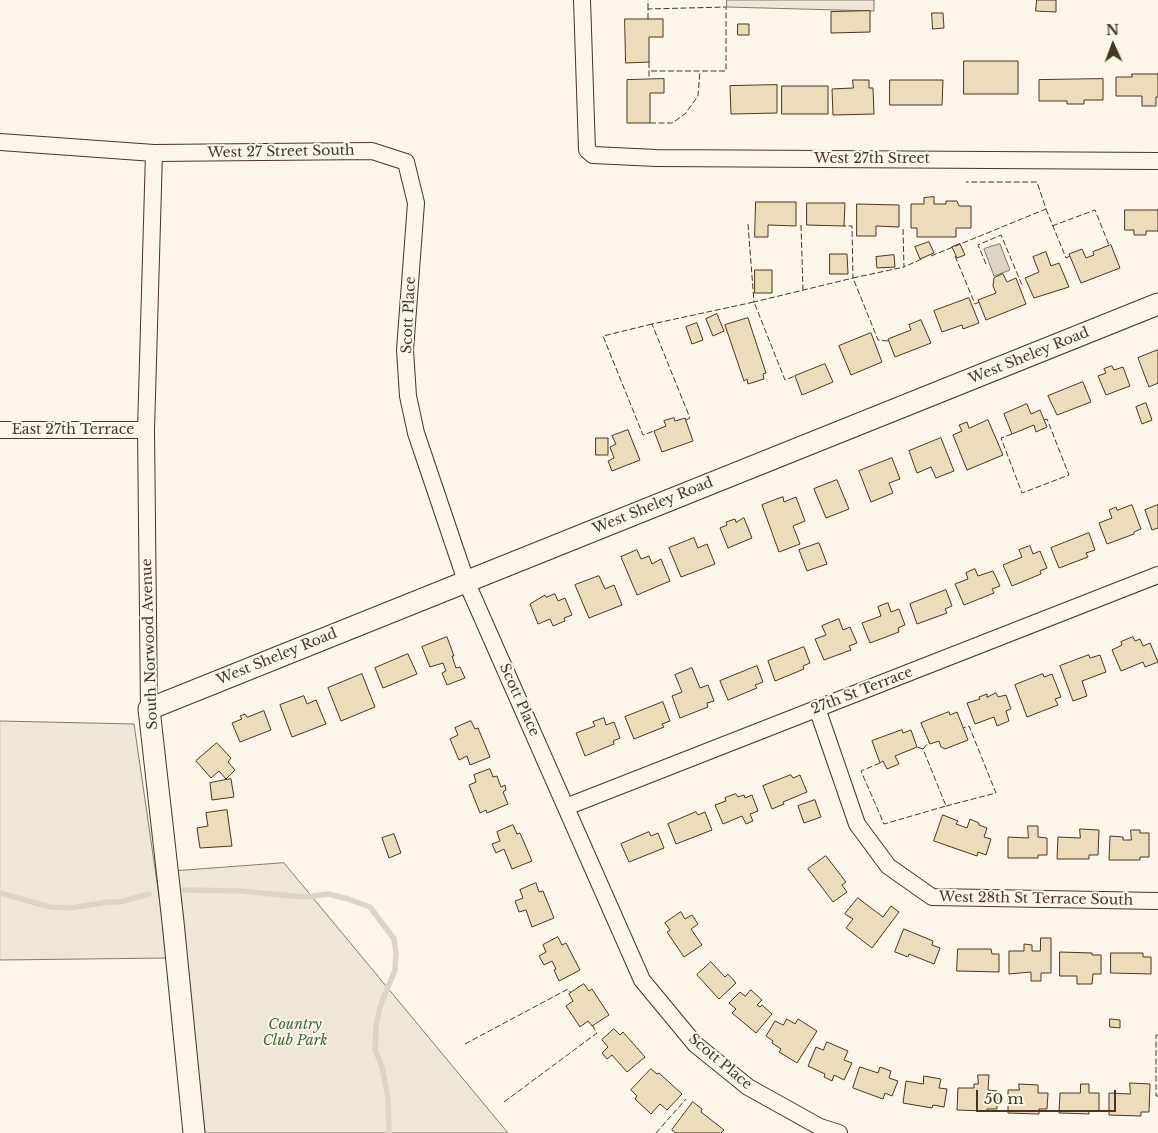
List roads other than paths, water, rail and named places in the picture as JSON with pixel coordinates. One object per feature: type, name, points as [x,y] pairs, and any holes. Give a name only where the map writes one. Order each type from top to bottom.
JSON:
[{"type":"street","name":"West 27th Street","points":[[582,0],[586,150],[593,154],[656,158],[1158,161]]},
{"type":"street","name":"West 27 Street South","points":[[0,142],[154,153],[372,151],[406,162]]},
{"type":"street","name":"South Norwood Avenue","points":[[154,153],[146,430],[149,709],[194,1133]]},
{"type":"street","name":"Scott Place","points":[[406,162],[416,202],[405,350],[408,396],[416,433],[466,580],[642,980],[695,1044],[748,1088],[820,1127],[838,1133]]},
{"type":"street","name":"West Sheley Road","points":[[149,709],[466,580],[1158,304]]},
{"type":"street","name":"East 27th Terrace","points":[[0,430],[146,430]]},
{"type":"street","name":"27th St Terrace","points":[[566,807],[1158,575]]},
{"type":"street","name":"West 28th St Terrace South","points":[[817,708],[856,824],[888,866],[932,897],[1158,901]]},
{"type":"waterway","points":[[184,890],[241,891],[304,897],[329,894],[370,907],[394,939],[396,954],[395,970],[380,1007],[376,1026],[375,1049],[382,1067],[388,1098],[389,1133]]},
{"type":"waterway","points":[[0,893],[50,907],[71,908],[120,902],[149,894]]},
{"type":"park label","name":"Country Club Park","points":[[295,1034]]}]
